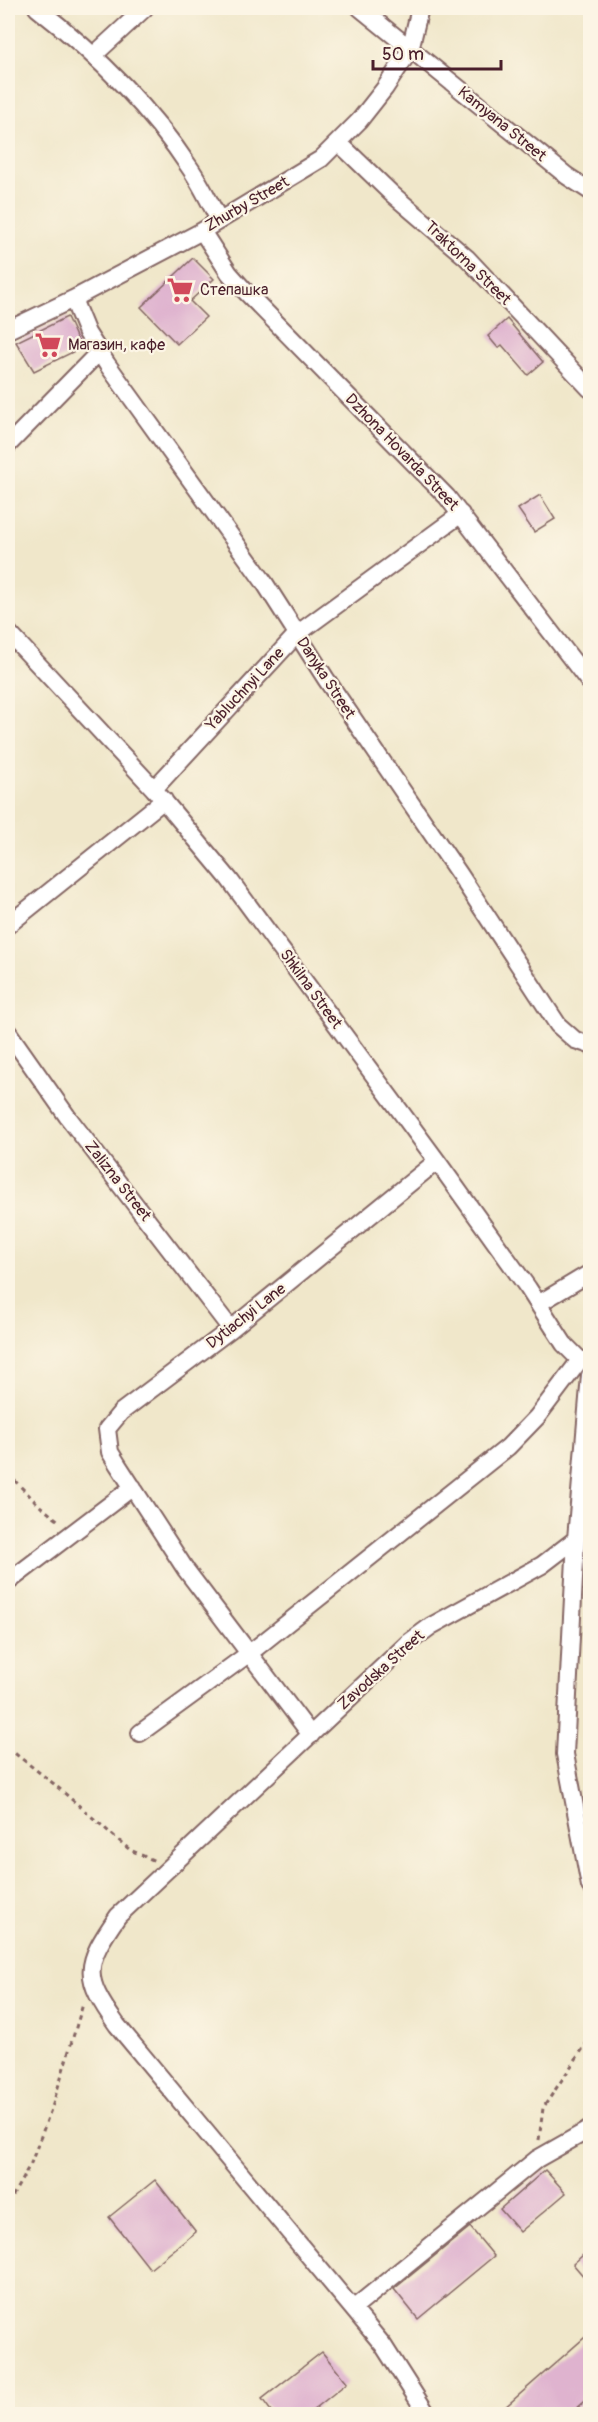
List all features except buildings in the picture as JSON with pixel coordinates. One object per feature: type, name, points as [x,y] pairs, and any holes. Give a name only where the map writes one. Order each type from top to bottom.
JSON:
[{"type":"street","points":[[37,8],[94,55],[148,111],[177,149],[219,220]]},
{"type":"street","points":[[94,55],[145,8]]},
{"type":"street","name":"Kamyana Street","points":[[360,8],[567,176],[591,191]]},
{"type":"street","name":"Zhurby Street","points":[[8,330],[73,299],[202,231],[301,172],[339,143],[372,106],[410,50],[420,8]]},
{"type":"street","name":"Traktorna Street","points":[[339,143],[392,194],[468,258],[591,389]]},
{"type":"street","name":"Dzhona Hovarda Street","points":[[202,231],[229,273],[245,291],[422,471],[461,514],[591,683]]},
{"type":"street","name":"Danyka Street","points":[[73,299],[87,333],[99,352],[264,582],[558,1025],[575,1040],[591,1045]]},
{"type":"street","points":[[8,445],[99,352]]},
{"type":"street","name":"Yabluchnyi Lane","points":[[8,925],[159,794],[297,634],[461,514]]},
{"type":"street","name":"Shkilna Street","points":[[8,632],[159,794],[230,879],[437,1161],[564,1344],[585,1360]]},
{"type":"street","name":"Zalizna Street","points":[[8,1032],[67,1116],[231,1329]]},
{"type":"street","name":"Dytiachyi Lane","points":[[133,1487],[110,1452],[107,1429],[113,1419],[231,1329],[437,1161]]},
{"type":"street","points":[[538,1304],[591,1273]]},
{"type":"street","points":[[140,1732],[251,1652],[508,1447],[537,1417],[585,1360]]},
{"type":"street","points":[[591,1375],[576,1539],[565,1754],[591,1886]]},
{"type":"street","points":[[8,1582],[133,1487],[186,1570],[251,1652],[311,1735]]},
{"type":"street","name":"Zavodska Street","points":[[91,1981],[91,1962],[101,1940],[117,1916],[408,1643],[431,1626],[542,1565],[576,1539]]},
{"type":"street","points":[[91,1981],[99,2001],[117,2025],[384,2345],[427,2415]]},
{"type":"street","points":[[353,2309],[537,2159],[591,2129]]},
{"type":"path","points":[[8,1474],[41,1507],[73,1533]]},
{"type":"path","points":[[8,1748],[54,1784],[130,1850],[170,1868]]},
{"type":"path","points":[[8,2204],[31,2163],[53,2104],[91,1981]]},
{"type":"path","points":[[537,2159],[543,2108],[591,2038]]},
{"type":"place","name":"Степашка","points":[[180,290]]},
{"type":"place","name":"Магазин, кафе","points":[[48,345]]}]
